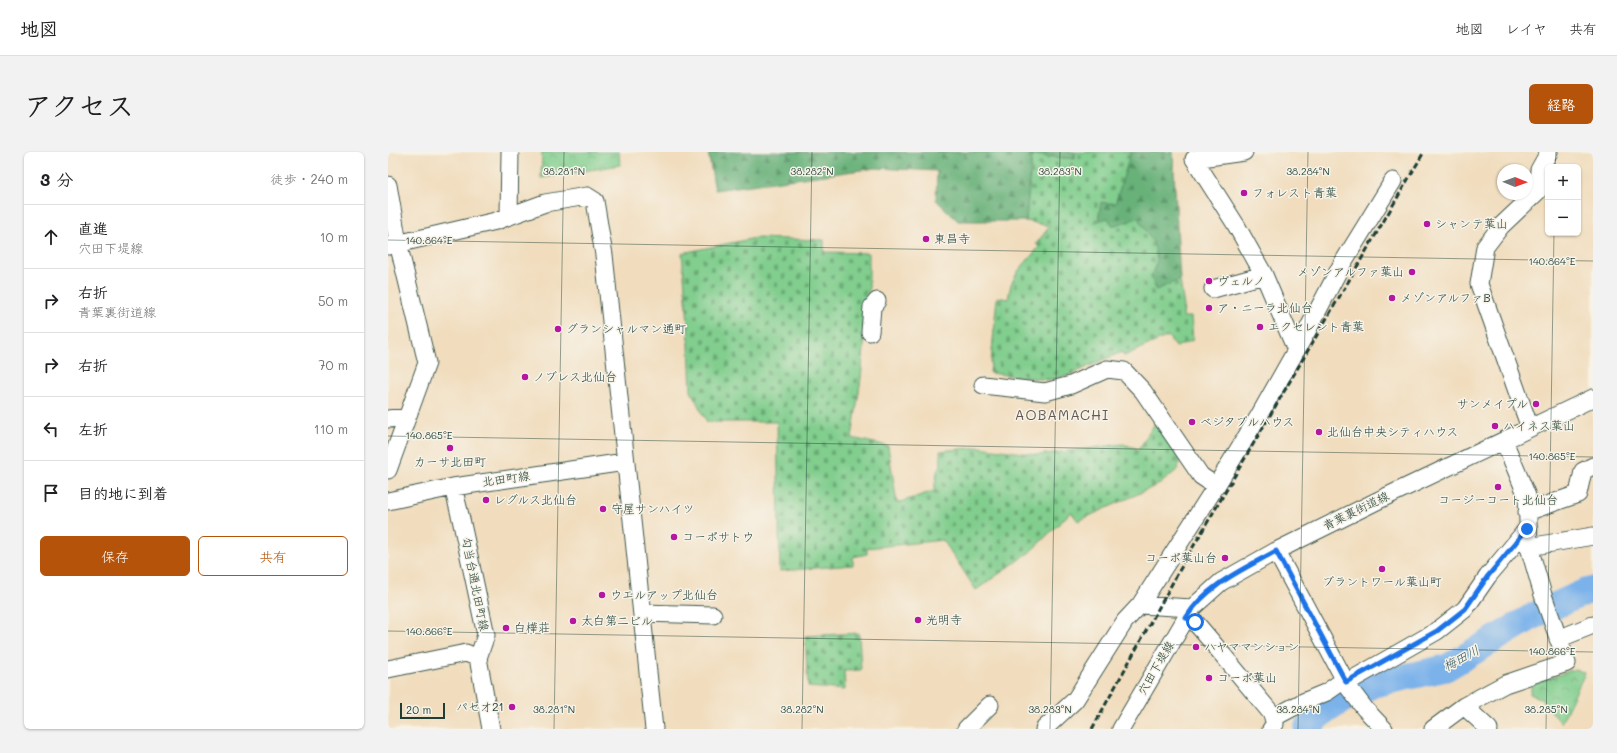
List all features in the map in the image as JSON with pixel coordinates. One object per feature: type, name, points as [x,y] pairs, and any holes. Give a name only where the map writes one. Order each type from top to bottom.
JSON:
[{"type":"street","points":[[509,216],[510,152]]},
{"type":"street","points":[[1244,152],[1194,159],[1236,225],[1264,275],[1296,350]]},
{"type":"street","points":[[1530,428],[1479,284],[1485,247],[1501,226],[1538,191],[1539,170],[1549,152]]},
{"type":"street","points":[[1044,729],[1075,700],[1125,621],[1140,604],[1216,486],[1259,416],[1342,264],[1393,181]]},
{"type":"street","points":[[388,185],[393,244],[427,363],[388,470]]},
{"type":"street","points":[[393,244],[496,221],[545,203],[587,196],[595,201],[604,255],[654,729]]},
{"type":"street","points":[[1213,289],[1264,275]]},
{"type":"street","points":[[870,332],[872,307],[876,301]]},
{"type":"street","points":[[983,384],[1045,392],[1071,386],[1107,370],[1124,371],[1143,391],[1201,476],[1216,486]]},
{"type":"street","name":"青葉裏街道線","points":[[1189,613],[1221,582],[1276,551],[1386,496],[1593,398]]},
{"type":"street","points":[[388,419],[407,418]]},
{"type":"street","points":[[1433,729],[1464,706],[1505,684],[1567,663],[1551,620],[1529,547],[1527,529],[1527,496],[1504,440]]},
{"type":"street","name":"北田町線","points":[[388,501],[453,487],[625,462]]},
{"type":"street","points":[[1527,512],[1578,494],[1583,471],[1593,466]]},
{"type":"street","name":"勾当台通北田町線","points":[[453,487],[486,635],[478,658],[491,729]]},
{"type":"street","points":[[1272,724],[1302,702],[1346,684],[1437,631],[1465,609],[1488,576],[1527,529]]},
{"type":"street","points":[[1529,547],[1593,536]]},
{"type":"street","points":[[1276,551],[1346,684],[1365,709],[1384,729]]},
{"type":"street","points":[[1140,604],[1189,613],[1272,714],[1272,724]]},
{"type":"street","points":[[642,613],[713,615]]},
{"type":"street","name":"穴田下堤線","points":[[1121,729],[1189,613]]},
{"type":"street","points":[[1558,639],[1593,625]]},
{"type":"street","points":[[388,669],[466,653],[478,658]]},
{"type":"street","points":[[966,729],[990,705]]},
{"type":"street","points":[[1464,706],[1489,729]]},
{"type":"green space","points":[[542,152],[619,152],[620,165],[541,178]]},
{"type":"green space","points":[[708,152],[1075,152],[1075,159],[1032,155],[1026,221],[958,221],[936,200],[937,171],[876,168],[715,190]]},
{"type":"green space","points":[[1075,152],[1131,152],[1115,204],[1101,202],[1098,221],[1108,218],[1112,226],[1138,218],[1154,244],[1157,261],[1151,276],[1156,290],[1180,280],[1184,307],[1183,317],[1191,317],[1193,340],[1176,347],[1168,336],[1124,356],[1122,352],[1070,375],[1048,380],[990,373],[997,297],[1008,299],[1011,284],[1019,270],[1039,247],[1036,244],[1050,226],[1026,221],[1032,155],[1075,159]]},
{"type":"green space","points":[[1131,152],[1173,152],[1180,280],[1156,290],[1151,276],[1157,261],[1112,226],[1098,221],[1101,202],[1115,204]]},
{"type":"green space","points":[[755,238],[824,240],[824,252],[869,253],[869,297],[861,378],[852,438],[888,446],[897,503],[934,491],[937,472],[941,465],[940,451],[979,447],[1038,455],[1123,444],[1139,449],[1158,418],[1181,454],[1178,469],[1160,484],[1078,521],[1071,512],[1030,552],[976,590],[943,540],[867,548],[867,554],[853,557],[853,565],[780,571],[777,422],[707,422],[691,391],[688,323],[682,253]]},
{"type":"green space","points":[[859,633],[861,670],[844,671],[845,690],[808,687],[805,636]]},
{"type":"green space","points":[[1575,669],[1585,673],[1561,723],[1541,699],[1530,694],[1532,684]]},
{"type":"waterway","name":"梅田川","points":[[1307,729],[1318,716],[1344,699],[1374,684],[1446,668],[1535,615],[1585,592],[1593,590]]},
{"type":"railway","points":[[1092,729],[1179,571],[1424,152]]},
{"type":"place","name":"フォレスト青葉","points":[[1244,193]]},
{"type":"place","name":"シャンテ葉山","points":[[1427,224]]},
{"type":"place","name":"東昌寺","points":[[926,239]]},
{"type":"place","name":"メゾンアルファ葉山","points":[[1412,272]]},
{"type":"place","name":"ヴェルノ","points":[[1209,281]]},
{"type":"place","name":"メゾンアルファB","points":[[1392,298]]},
{"type":"place","name":"ア・ニーラ北仙台","points":[[1209,308]]},
{"type":"place","name":"エクセレント青葉","points":[[1260,327]]},
{"type":"place","name":"グランシャルマン通町","points":[[558,329]]},
{"type":"place","name":"ノブレス北仙台","points":[[525,377]]},
{"type":"place","name":"サンメイプル","points":[[1536,404]]},
{"type":"place","name":"ベジタブルハウス","points":[[1192,422]]},
{"type":"place","name":"ハイネス葉山","points":[[1495,426]]},
{"type":"place","name":"北仙台中央シティハウス","points":[[1319,432]]},
{"type":"place","name":"カーサ北田町","points":[[450,448]]},
{"type":"place","name":"コージーコート北仙台","points":[[1498,487]]},
{"type":"place","name":"レグルス北仙台","points":[[486,500]]},
{"type":"place","name":"守屋サンハイツ","points":[[603,509]]},
{"type":"place","name":"コーポサトウ","points":[[674,537]]},
{"type":"place","name":"コーポ葉山台","points":[[1225,558]]},
{"type":"place","name":"ブラントワール葉山町","points":[[1382,569]]},
{"type":"place","name":"ウエルアップ北仙台","points":[[602,595]]},
{"type":"place","name":"光明寺","points":[[918,620]]},
{"type":"place","name":"太白第二ビル","points":[[573,621]]},
{"type":"place","name":"白樺荘","points":[[506,628]]},
{"type":"place","name":"ハヤママンション","points":[[1196,647]]},
{"type":"place","name":"コーポ葉山","points":[[1209,678]]},
{"type":"place","name":"パセオ21","points":[[512,707]]},
{"type":"district","name":"AOBAMACHI","points":[[1062,415]]},
{"type":"route","points":[[1195,622],[1186,618],[1192,608],[1221,582],[1276,551],[1346,682],[1381,664],[1437,631],[1465,609],[1488,576],[1527,529]]}]
